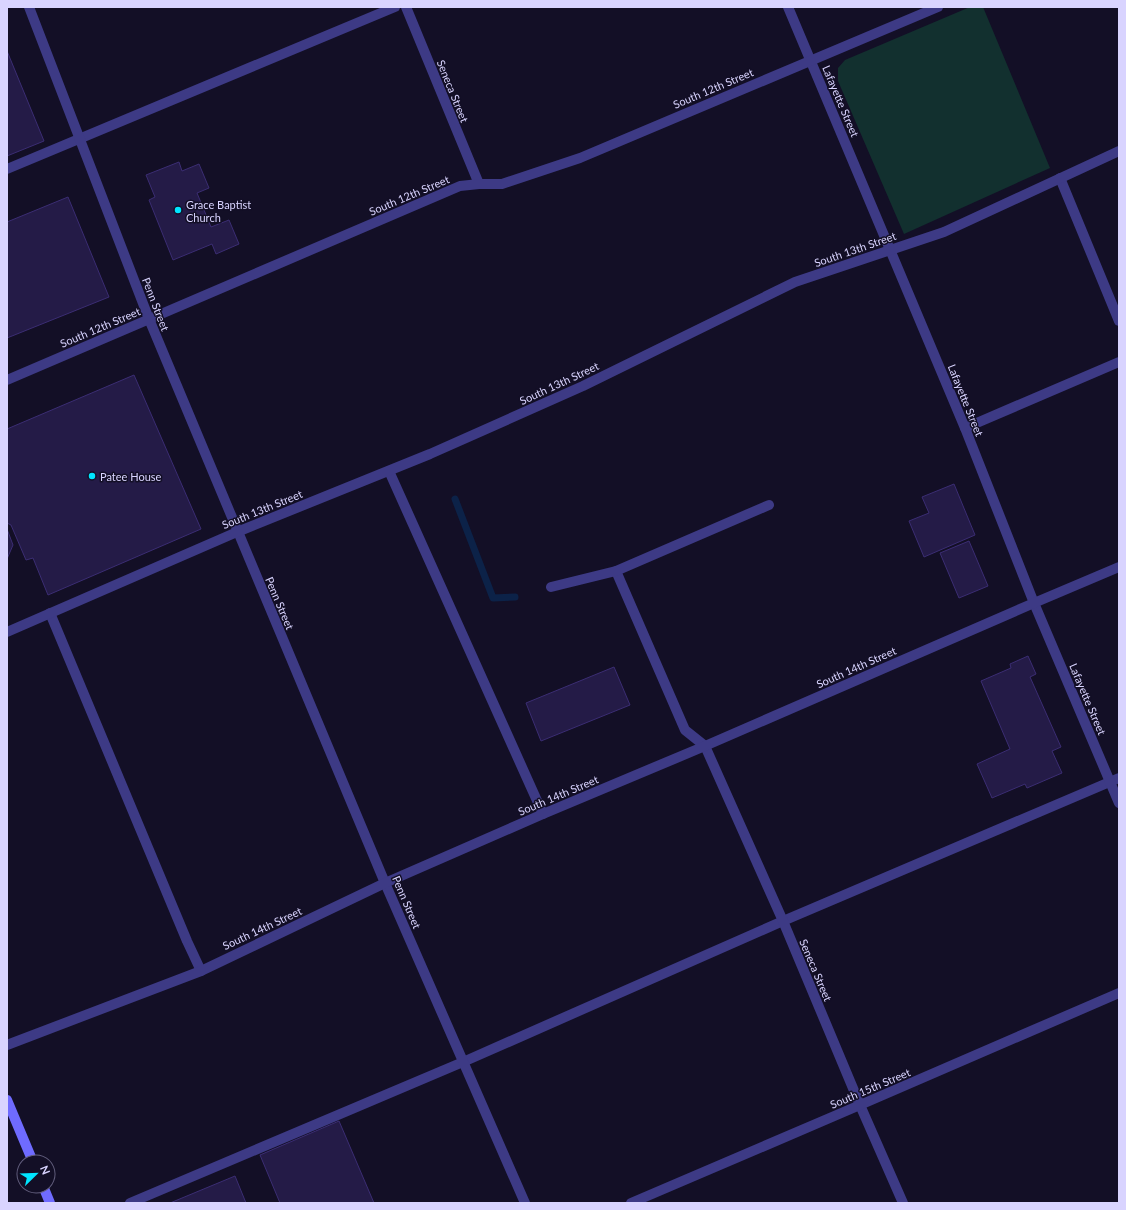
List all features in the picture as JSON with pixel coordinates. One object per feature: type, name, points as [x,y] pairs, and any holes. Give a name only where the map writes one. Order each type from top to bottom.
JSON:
[{"type":"main road","points":[[7,1100],[30,1154]]},
{"type":"street","name":"Penn Street","points":[[29,7],[149,319],[237,532],[385,883],[525,1203]]},
{"type":"street","points":[[7,169],[395,7]]},
{"type":"street","name":"Seneca Street","points":[[406,7],[478,184]]},
{"type":"street","name":"Lafayette Street","points":[[788,7],[965,428],[1034,603],[1115,780],[1119,802]]},
{"type":"street","name":"South 12th Street","points":[[7,380],[460,186],[502,184],[580,158],[938,7]]},
{"type":"street","name":"South 13th Street","points":[[7,632],[237,532],[389,471],[583,386],[795,282],[944,232],[1119,151]]},
{"type":"street","points":[[1060,178],[1119,321]]},
{"type":"street","points":[[965,428],[1119,362]]},
{"type":"street","points":[[389,471],[543,814]]},
{"type":"street","points":[[551,587],[616,571],[769,505]]},
{"type":"street","name":"South 14th Street","points":[[7,1045],[201,971],[385,883],[1119,567]]},
{"type":"street","points":[[616,571],[685,730],[705,746]]},
{"type":"street","points":[[50,613],[187,941],[201,971]]},
{"type":"street","name":"Seneca Street","points":[[705,746],[783,921],[903,1203]]},
{"type":"street","points":[[130,1203],[463,1062],[783,921],[1115,780]]},
{"type":"street","name":"South 15th Street","points":[[631,1203],[1119,993]]},
{"type":"green space","points":[[970,7],[983,7],[1050,168],[904,234],[838,81],[838,68],[845,60]]},
{"type":"building","points":[[7,51],[44,141],[7,156]]},
{"type":"building","name":"Grace Baptist Church","points":[[179,162],[182,171],[199,164],[209,188],[197,193],[211,227],[229,220],[239,244],[216,254],[212,244],[173,260],[149,200],[155,197],[146,175]]},
{"type":"building","points":[[68,197],[109,297],[7,338],[7,222]]},
{"type":"building","name":"Patee House","points":[[134,375],[201,529],[48,595],[33,558],[26,560],[11,525],[7,523],[7,429]]},
{"type":"building","points":[[954,484],[975,535],[924,557],[909,521],[929,513],[922,497]]},
{"type":"building","points":[[7,529],[13,545],[7,559]]},
{"type":"building","points":[[969,541],[988,586],[959,598],[940,553]]},
{"type":"building","points":[[1028,656],[1036,674],[1030,677],[1061,747],[1052,751],[1062,773],[1027,788],[1025,784],[992,798],[977,764],[1010,749],[981,681],[1011,668],[1010,664]]},
{"type":"building","points":[[614,667],[630,705],[541,741],[526,703]]},
{"type":"building","points":[[339,1121],[374,1203],[280,1203],[260,1155]]},
{"type":"building","points":[[235,1176],[246,1203],[170,1203]]},
{"type":"waterway","points":[[455,499],[493,598],[515,597]]},
{"type":"place","name":"Grace Baptist Church","points":[[178,210]]},
{"type":"place","name":"Patee House","points":[[92,476]]}]
